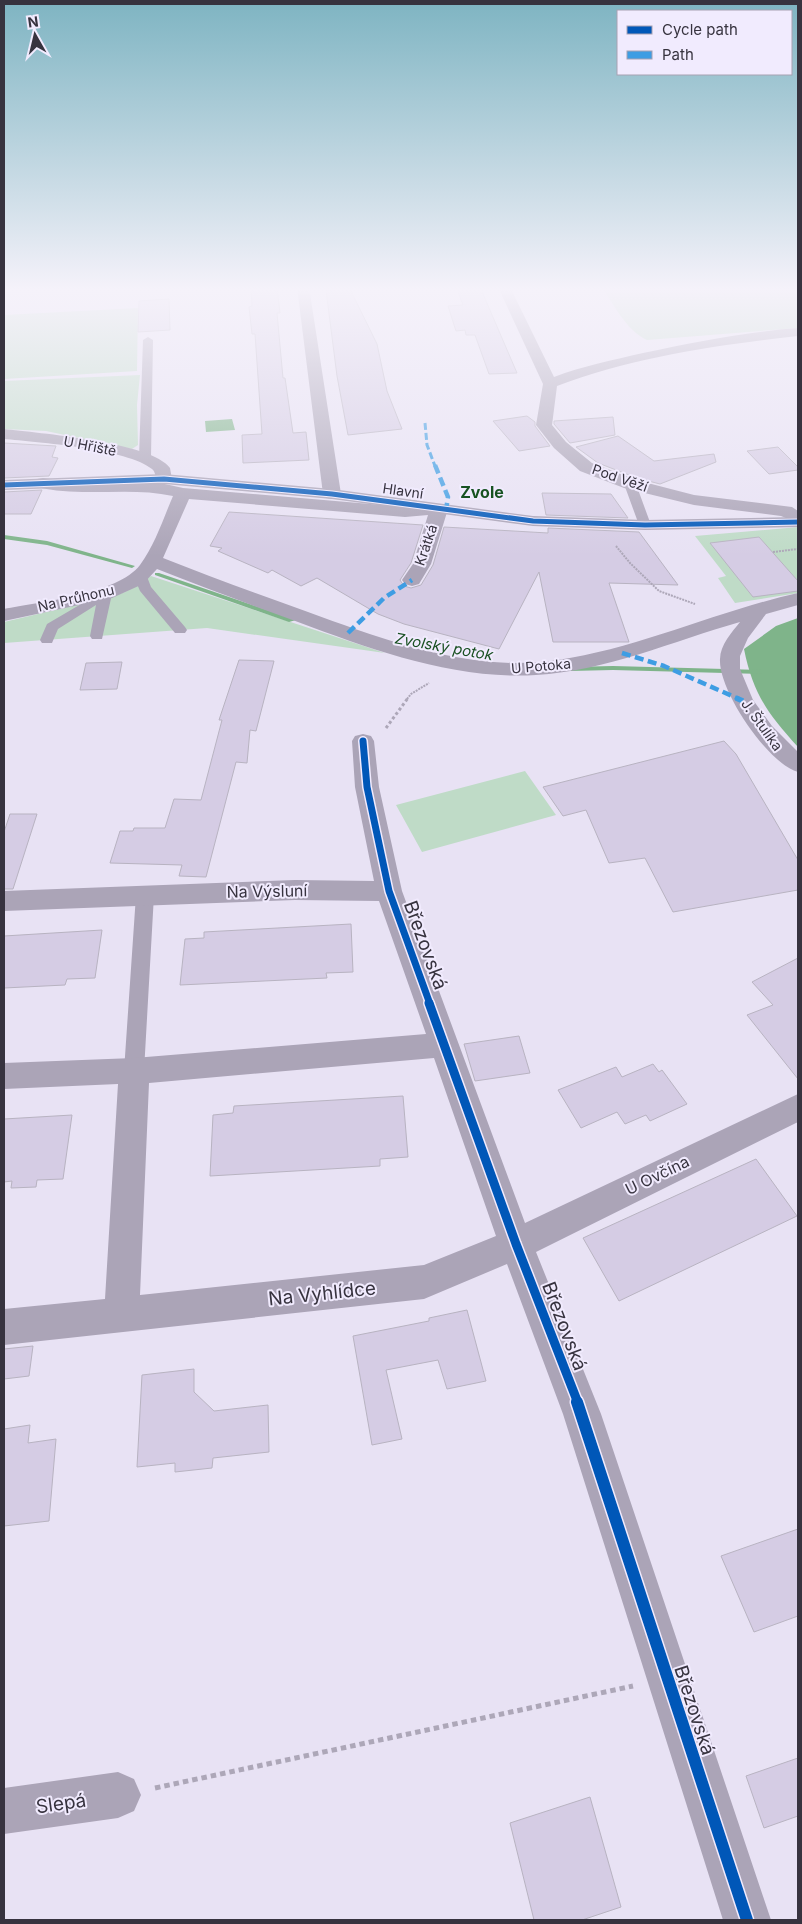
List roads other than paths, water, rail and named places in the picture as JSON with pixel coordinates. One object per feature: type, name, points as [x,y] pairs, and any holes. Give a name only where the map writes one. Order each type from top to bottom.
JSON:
[{"type":"street","points":[[316,377],[332,494]]},
{"type":"street","points":[[547,377],[550,384],[567,377]]},
{"type":"street","name":"Pod Věží","points":[[550,384],[544,425],[560,445],[586,467],[630,484],[694,500],[786,511],[798,518]]},
{"type":"street","name":"U Hřiště","points":[[4,434],[71,441],[145,457],[162,468],[164,479]]},
{"type":"street","name":"Hlavní","points":[[4,485],[164,479],[332,494],[534,521],[644,525],[798,522]]},
{"type":"street","name":"Hlavní","points":[[42,483],[82,487],[156,487],[183,493],[405,512],[439,509]]},
{"type":"street","points":[[147,569],[183,493]]},
{"type":"street","name":"Krátká","points":[[412,580],[422,564],[439,509]]},
{"type":"street","name":"Na Průhonu","points":[[4,615],[105,594],[120,588],[147,569]]},
{"type":"street","name":"U Potoka","points":[[147,569],[238,594],[397,650],[499,670],[536,669],[583,662],[622,653],[759,610]]},
{"type":"street","points":[[759,610],[798,599]]},
{"type":"street","name":"J. Štulíka","points":[[759,610],[732,647],[729,658],[730,673],[751,714],[783,754],[798,764]]},
{"type":"street","name":"Březovská","points":[[363,741],[367,787],[389,891],[446,1045],[516,1244],[582,1414],[747,1920]]},
{"type":"street","name":"Na Výsluní","points":[[4,900],[295,890],[389,891]]},
{"type":"street","points":[[4,1076],[134,1071],[446,1045]]},
{"type":"street","points":[[122,1315],[134,1071]]},
{"type":"street","name":"U Ovčína","points":[[516,1244],[798,1107]]},
{"type":"street","name":"Na Vyhlídce","points":[[4,1327],[424,1282],[516,1244]]},
{"type":"street","name":"Slepá","points":[[4,1811],[118,1795]]},
{"type":"lane","points":[[145,457],[147,377]]},
{"type":"lane","points":[[630,484],[644,525]]},
{"type":"lane","points":[[147,569],[145,588],[180,630]]},
{"type":"lane","points":[[97,636],[105,594]]},
{"type":"lane","points":[[47,640],[52,628],[105,594]]},
{"type":"lane","points":[[134,1071],[145,895]]},
{"type":"waterway","name":"Zvolský potok","points":[[4,537],[47,543],[132,566]]},
{"type":"waterway","name":"Zvolský potok","points":[[157,574],[292,620]]},
{"type":"waterway","name":"Zvolský potok","points":[[570,669],[613,668],[762,672]]},
{"type":"district","name":"Zvole","points":[[482,492]]}]
